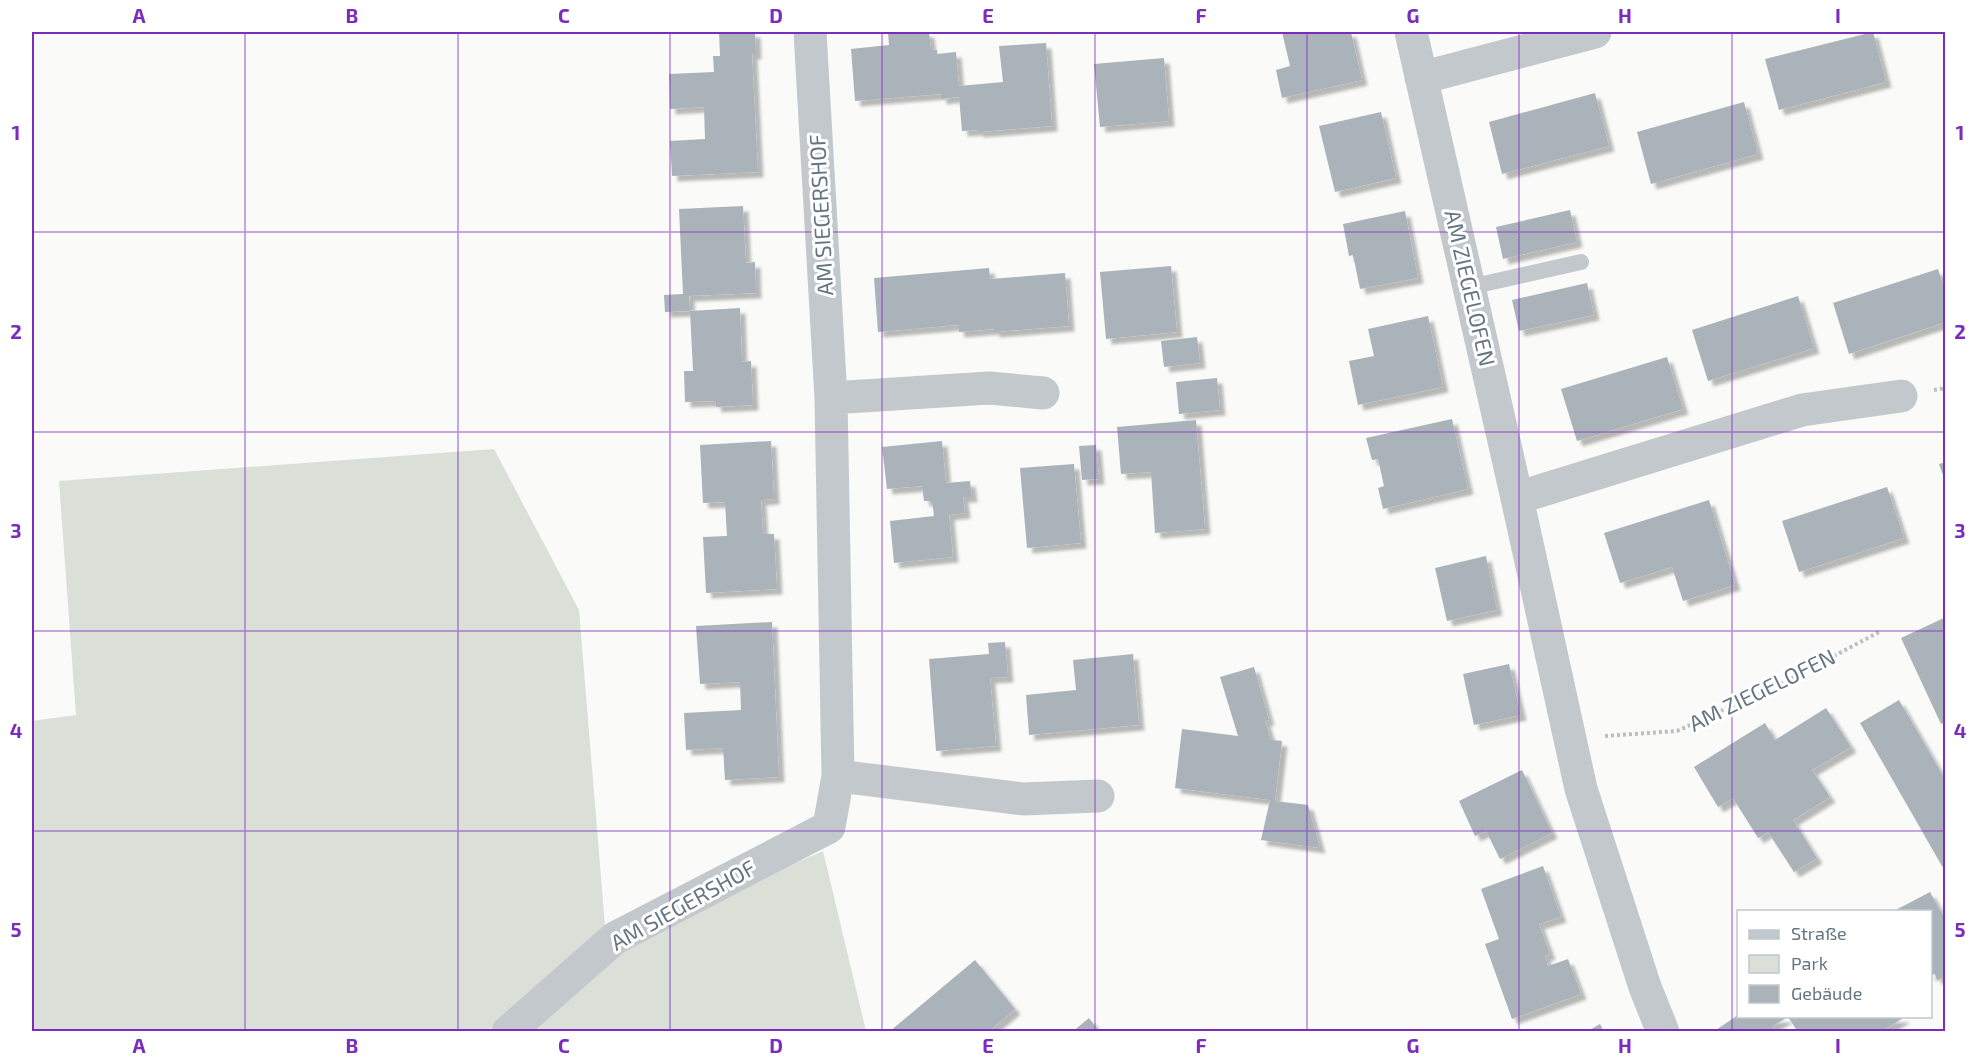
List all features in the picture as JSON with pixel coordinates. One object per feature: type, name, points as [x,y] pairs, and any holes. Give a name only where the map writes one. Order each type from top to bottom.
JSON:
[{"type":"street","name":"AM SIEGERSHOF","points":[[508,1032],[615,938],[829,827],[838,776],[831,398],[810,32]]},
{"type":"street","name":"AM ZIEGELOFEN","points":[[1411,32],[1518,498],[1581,789],[1645,987],[1663,1032]]},
{"type":"street","points":[[1421,78],[1595,32]]},
{"type":"street","points":[[831,398],[989,388],[1043,393]]},
{"type":"street","points":[[1518,498],[1802,410],[1901,396]]},
{"type":"street","points":[[838,776],[1023,799],[1098,796]]},
{"type":"lane","points":[[1470,287],[1581,262]]},
{"type":"path","name":"AM ZIEGELOFEN","points":[[1568,733],[1599,736],[1677,730],[1789,680],[1879,632]]},
{"type":"green space","points":[[494,449],[579,610],[605,926],[488,1031],[32,1031],[32,721],[76,715],[59,481]]},
{"type":"green space","points":[[823,851],[866,1031],[529,1032],[623,946],[678,914]]},
{"type":"building","points":[[719,32],[755,32],[756,54],[752,54],[758,172],[672,176],[670,141],[705,139],[704,107],[670,109],[669,74],[714,72],[713,56],[720,56]]},
{"type":"building","points":[[888,32],[929,32],[931,50],[937,50],[937,54],[956,52],[959,86],[1003,82],[999,46],[1046,43],[1052,126],[978,132],[978,130],[962,131],[959,97],[941,99],[941,94],[855,101],[851,49],[889,45]]},
{"type":"building","points":[[1282,32],[1351,32],[1362,80],[1282,98],[1276,70],[1290,66]]},
{"type":"building","points":[[1873,32],[1886,82],[1779,110],[1765,59]]},
{"type":"building","points":[[1164,58],[1169,121],[1100,127],[1094,64]]},
{"type":"building","points":[[1595,93],[1609,146],[1502,174],[1489,122]]},
{"type":"building","points":[[1744,102],[1758,154],[1651,184],[1637,132]]},
{"type":"building","points":[[1381,112],[1396,178],[1335,192],[1319,126]]},
{"type":"building","points":[[743,206],[746,263],[755,262],[756,293],[689,296],[690,311],[665,312],[664,295],[683,294],[679,209]]},
{"type":"building","points":[[1570,210],[1577,242],[1503,259],[1496,227]]},
{"type":"building","points":[[1405,211],[1418,278],[1360,289],[1353,255],[1349,256],[1343,224]]},
{"type":"building","points":[[1171,266],[1177,332],[1106,339],[1100,272]]},
{"type":"building","points":[[989,268],[990,279],[1065,273],[1069,326],[994,332],[994,329],[959,332],[958,325],[878,332],[874,278]]},
{"type":"building","points":[[1938,269],[1946,293],[1946,322],[1849,354],[1833,303]]},
{"type":"building","points":[[1587,283],[1594,315],[1519,331],[1512,300]]},
{"type":"building","points":[[1798,296],[1814,348],[1708,381],[1692,330]]},
{"type":"building","points":[[740,308],[742,362],[751,361],[753,405],[716,407],[715,401],[685,402],[684,371],[693,371],[690,311]]},
{"type":"building","points":[[1428,316],[1443,387],[1358,405],[1349,361],[1374,356],[1368,329]]},
{"type":"building","points":[[1197,337],[1200,363],[1164,367],[1161,341]]},
{"type":"building","points":[[1667,357],[1683,409],[1577,441],[1561,389]]},
{"type":"building","points":[[1217,378],[1220,410],[1179,414],[1176,382]]},
{"type":"building","points":[[1452,419],[1468,489],[1383,509],[1378,488],[1384,486],[1378,459],[1372,460],[1366,438]]},
{"type":"building","points":[[1196,420],[1205,529],[1155,533],[1151,472],[1121,474],[1117,427]]},
{"type":"building","points":[[771,441],[774,499],[761,500],[763,534],[774,534],[777,589],[706,593],[703,537],[727,536],[725,502],[703,503],[700,445]]},
{"type":"building","points":[[942,441],[946,483],[970,481],[972,497],[963,497],[965,513],[949,515],[953,557],[894,563],[890,521],[934,516],[932,501],[924,501],[922,486],[887,489],[882,447]]},
{"type":"building","points":[[1096,445],[1099,479],[1082,480],[1079,446]]},
{"type":"building","points":[[1946,462],[1946,481],[1945,481],[1939,464]]},
{"type":"building","points":[[1074,464],[1081,543],[1027,548],[1020,468]]},
{"type":"building","points":[[1887,487],[1904,538],[1799,572],[1782,521]]},
{"type":"building","points":[[1709,500],[1735,585],[1683,601],[1672,567],[1620,583],[1604,533]]},
{"type":"building","points":[[1486,556],[1497,610],[1447,621],[1435,568]]},
{"type":"building","points":[[1946,617],[1946,722],[1941,724],[1901,638]]},
{"type":"building","points":[[772,622],[779,777],[725,780],[723,748],[686,750],[684,713],[741,710],[740,682],[700,684],[696,626]]},
{"type":"building","points":[[1005,642],[1008,677],[990,678],[996,746],[936,751],[929,659],[989,654],[988,643]]},
{"type":"building","points":[[1133,654],[1139,725],[1029,735],[1026,695],[1076,690],[1073,660]]},
{"type":"building","points":[[1509,664],[1521,715],[1474,725],[1463,674]]},
{"type":"building","points":[[1254,667],[1269,720],[1265,721],[1271,740],[1282,741],[1275,801],[1308,805],[1320,848],[1261,840],[1270,800],[1175,788],[1182,729],[1238,736],[1220,677]]},
{"type":"building","points":[[1899,700],[1946,781],[1946,873],[1860,723]]},
{"type":"building","points":[[1826,708],[1851,747],[1812,770],[1830,797],[1793,820],[1817,858],[1794,872],[1768,832],[1758,838],[1733,798],[1718,807],[1694,767],[1765,723],[1775,740]]},
{"type":"building","points":[[1522,770],[1552,833],[1500,859],[1486,831],[1475,836],[1459,801]]},
{"type":"building","points":[[1543,866],[1561,917],[1539,924],[1550,954],[1545,956],[1548,966],[1568,959],[1581,994],[1512,1019],[1485,944],[1499,939],[1481,889]]},
{"type":"building","points":[[1930,892],[1946,921],[1946,976],[1937,980],[1935,974],[1932,975],[1932,910],[1896,910]]},
{"type":"building","points":[[975,960],[1015,1009],[988,1032],[889,1032]]},
{"type":"building","points":[[1737,1016],[1737,1018],[1786,1018],[1773,1026],[1776,1032],[1713,1032]]},
{"type":"building","points":[[1089,1018],[1100,1032],[1072,1032]]},
{"type":"building","points":[[1789,1018],[1903,1018],[1881,1032],[1798,1032]]},
{"type":"building","points":[[1600,1024],[1604,1032],[1586,1032]]}]
